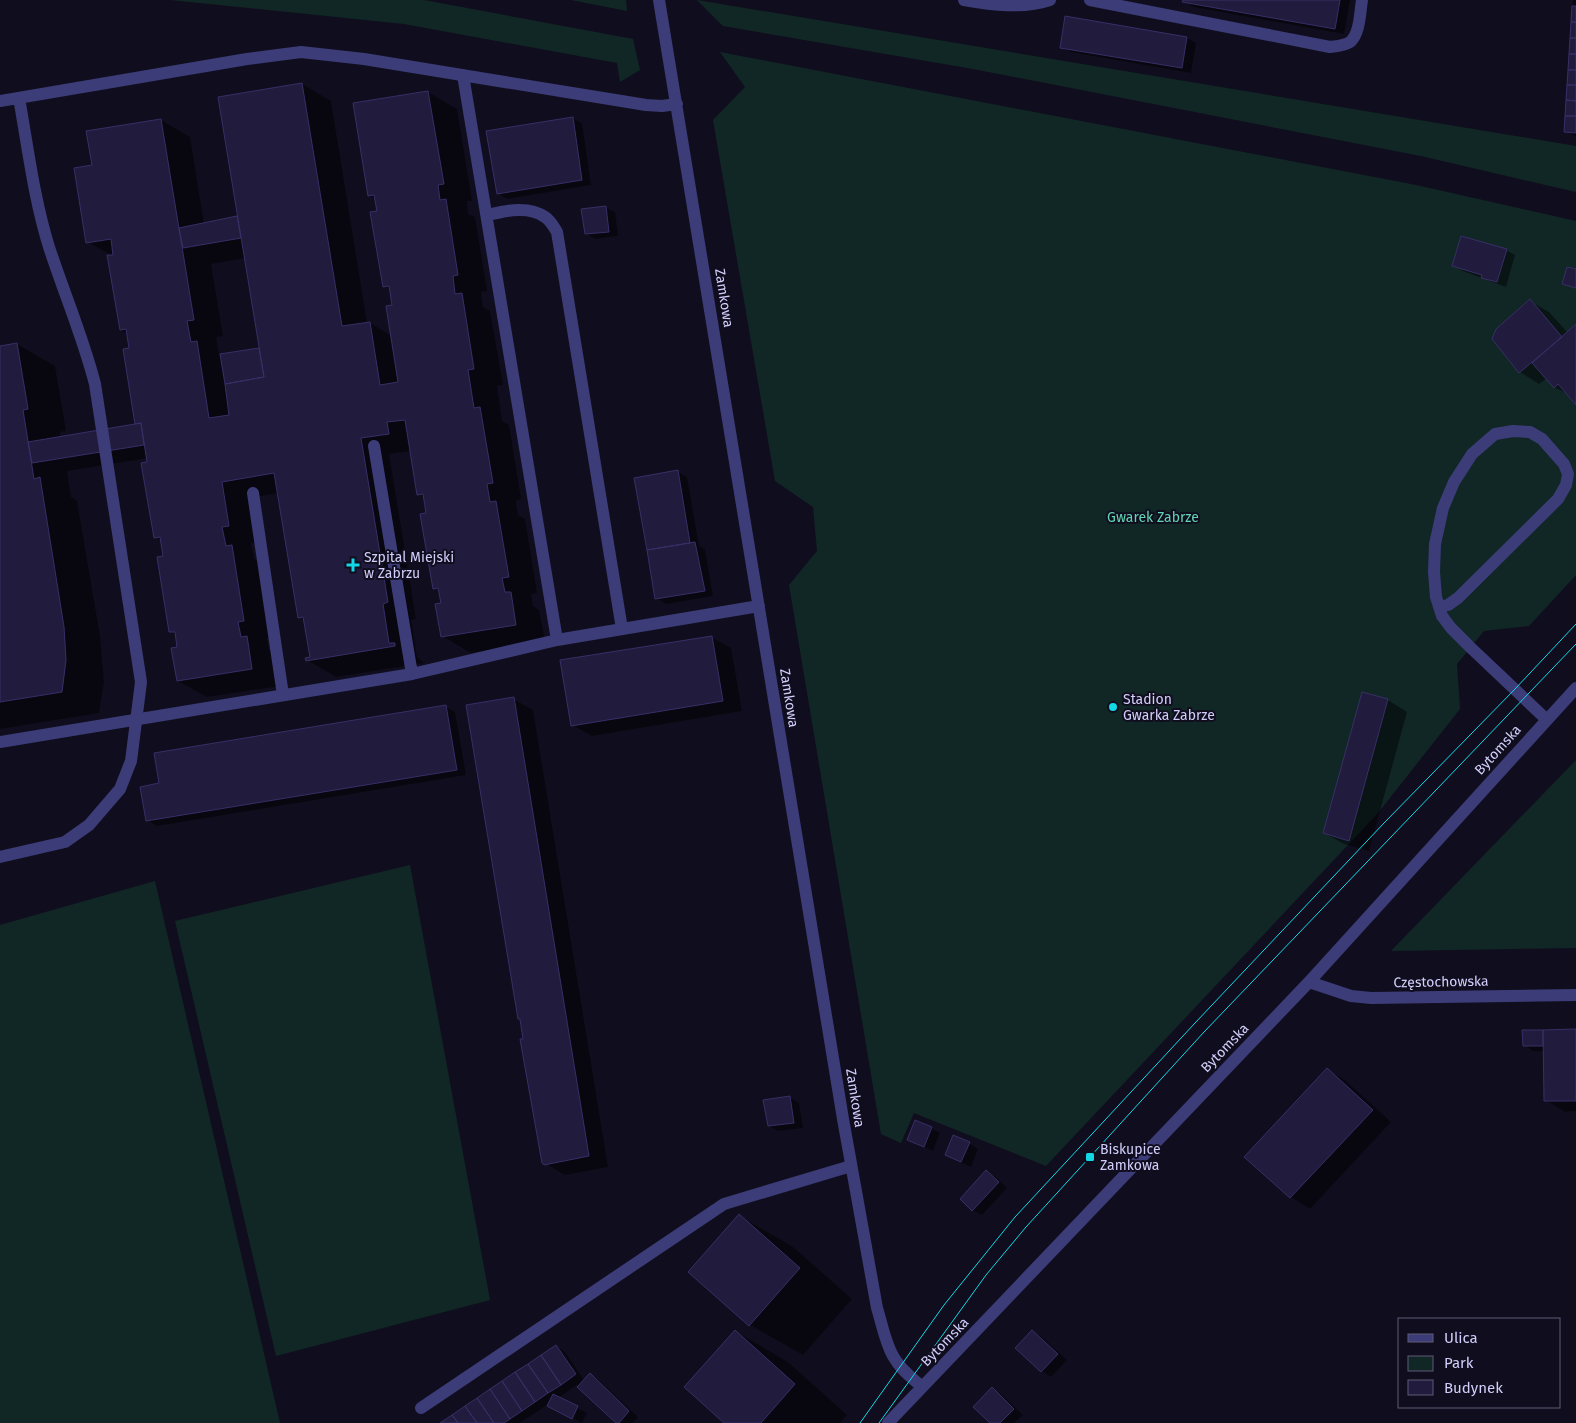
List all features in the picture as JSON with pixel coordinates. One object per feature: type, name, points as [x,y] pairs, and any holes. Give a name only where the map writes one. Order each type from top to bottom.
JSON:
[{"type":"street","name":"Zamkowa","points":[[659,0],[851,1166],[877,1308],[893,1356],[906,1373],[922,1387]]},
{"type":"street","points":[[964,0],[1002,6],[1050,0]]},
{"type":"street","points":[[1090,0],[1330,47],[1351,41],[1356,33],[1362,0]]},
{"type":"street","points":[[0,102],[246,59],[301,52],[364,59],[646,105],[662,106],[677,104]]},
{"type":"street","points":[[463,75],[557,640]]},
{"type":"street","points":[[0,857],[65,842],[89,825],[120,789],[131,760],[141,682],[95,384],[88,357],[49,247],[38,210],[19,98]]},
{"type":"street","points":[[487,215],[513,210],[531,211],[546,217],[557,232],[622,629]]},
{"type":"street","points":[[1439,607],[1448,605],[1458,598],[1558,499],[1566,485],[1568,474],[1564,464],[1542,439],[1530,432],[1513,430],[1495,434],[1472,454],[1454,482],[1443,508],[1435,544],[1434,572],[1439,607],[1451,628],[1546,719]]},
{"type":"street","points":[[374,446],[412,674]]},
{"type":"street","points":[[253,494],[283,695]]},
{"type":"street","points":[[0,742],[412,674],[557,640],[759,606]]},
{"type":"street","name":"Bytomska","points":[[888,1423],[1309,982],[1576,688]]},
{"type":"street","name":"Częstochowska","points":[[1309,982],[1351,996],[1371,998],[1576,995]]},
{"type":"street","points":[[421,1408],[724,1204],[851,1166]]},
{"type":"green space","points":[[170,0],[424,0],[633,39],[640,70],[620,82],[617,63],[404,24]]},
{"type":"green space","points":[[571,0],[626,0],[627,11]]},
{"type":"green space","points":[[697,0],[1576,146],[1576,192],[1421,156],[973,69],[723,26]]},
{"type":"green space","name":"Gwarek Zabrze","points":[[720,52],[1416,185],[1576,221],[1576,575],[1529,626],[1484,631],[1457,664],[1460,709],[1378,813],[1046,1166],[914,1113],[901,1143],[881,1134],[789,585],[817,551],[813,507],[775,481],[713,120],[745,87]]},
{"type":"green space","points":[[1576,760],[1576,948],[1391,951]]},
{"type":"green space","points":[[410,865],[490,1300],[276,1356],[175,921]]},
{"type":"green space","points":[[155,881],[280,1423],[0,1423],[0,925]]},
{"type":"building","points":[[1183,0],[1340,0],[1335,29],[1182,2]]},
{"type":"building","points":[[1572,6],[1576,6],[1576,22],[1571,22]]},
{"type":"building","points":[[1065,16],[1187,37],[1182,68],[1060,48]]},
{"type":"building","points":[[1571,22],[1576,22],[1576,38],[1570,38]]},
{"type":"building","points":[[1570,38],[1576,38],[1576,54],[1569,54]]},
{"type":"building","points":[[1569,54],[1576,54],[1576,70],[1568,70]]},
{"type":"building","points":[[1568,70],[1576,70],[1576,85],[1567,85]]},
{"type":"building","points":[[302,83],[342,326],[370,322],[380,385],[398,382],[386,306],[392,305],[389,286],[383,287],[370,212],[377,211],[374,195],[368,196],[353,103],[428,91],[444,184],[438,185],[440,200],[446,199],[458,275],[453,276],[455,294],[462,293],[474,369],[468,370],[474,408],[480,407],[493,483],[487,484],[490,502],[496,501],[509,577],[502,578],[505,592],[511,592],[516,625],[441,637],[435,604],[441,603],[438,588],[433,589],[420,514],[426,513],[423,494],[417,495],[405,420],[387,422],[389,434],[361,438],[388,602],[383,604],[389,643],[395,643],[395,646],[306,661],[305,658],[310,657],[303,617],[298,618],[274,473],[222,482],[229,526],[222,527],[226,546],[232,545],[244,621],[238,622],[241,637],[247,636],[252,669],[177,681],[171,648],[177,647],[175,632],[169,632],[157,557],[163,556],[160,537],[154,538],[141,463],[147,462],[141,423],[135,424],[123,349],[129,348],[126,329],[120,330],[107,255],[113,255],[111,239],[86,243],[74,168],[92,165],[86,131],[161,119],[194,320],[187,321],[191,342],[197,341],[209,418],[229,415],[225,384],[264,377],[218,97]]},
{"type":"building","points":[[1567,85],[1576,85],[1576,101],[1566,100]]},
{"type":"building","points":[[1566,100],[1576,101],[1576,116],[1565,116]]},
{"type":"building","points":[[1565,116],[1576,116],[1576,133],[1564,132]]},
{"type":"building","points":[[573,117],[582,180],[497,194],[486,131]]},
{"type":"building","points":[[606,206],[609,232],[585,234],[581,209]]},
{"type":"building","points":[[237,216],[241,238],[183,248],[179,228]]},
{"type":"building","points":[[1461,236],[1507,249],[1497,282],[1481,278],[1482,275],[1452,266]]},
{"type":"building","points":[[1567,267],[1576,269],[1576,288],[1562,284]]},
{"type":"building","points":[[1530,299],[1562,337],[1519,373],[1492,339],[1496,329]]},
{"type":"building","points":[[1576,324],[1576,405],[1558,384],[1554,388],[1532,363]]},
{"type":"building","points":[[17,343],[28,409],[23,410],[34,479],[40,477],[64,627],[66,660],[62,692],[0,702],[0,346]]},
{"type":"building","points":[[259,348],[264,377],[225,384],[220,354]]},
{"type":"building","points":[[141,423],[144,445],[32,463],[28,442]]},
{"type":"building","points":[[678,470],[690,543],[647,550],[634,478]]},
{"type":"building","points":[[695,542],[705,591],[655,599],[647,550]]},
{"type":"building","points":[[712,636],[723,701],[571,726],[560,660]]},
{"type":"building","points":[[1362,692],[1388,699],[1349,841],[1323,833]]},
{"type":"building","points":[[514,697],[589,1156],[544,1165],[542,1163],[520,1039],[523,1039],[520,1019],[518,1019],[466,705]]},
{"type":"building","points":[[446,705],[457,770],[146,821],[140,787],[159,783],[154,753]]},
{"type":"building","points":[[1576,1029],[1576,1101],[1544,1101],[1543,1030]]},
{"type":"building","points":[[1522,1030],[1543,1030],[1543,1046],[1523,1046]]},
{"type":"building","points":[[1327,1068],[1373,1110],[1290,1198],[1244,1157]]},
{"type":"building","points":[[790,1096],[794,1123],[768,1126],[763,1100]]},
{"type":"building","points":[[915,1120],[932,1127],[924,1147],[907,1140]]},
{"type":"building","points":[[953,1135],[970,1142],[961,1162],[945,1155]]},
{"type":"building","points":[[986,1170],[999,1182],[972,1211],[960,1199]]},
{"type":"building","points":[[739,1214],[800,1268],[749,1326],[688,1272]]},
{"type":"building","points":[[735,1330],[795,1384],[761,1423],[724,1423],[684,1387]]},
{"type":"building","points":[[1032,1330],[1058,1354],[1041,1372],[1015,1348]]},
{"type":"building","points":[[556,1345],[576,1374],[561,1385],[541,1355]]},
{"type":"building","points":[[541,1355],[561,1385],[548,1393],[528,1364]]},
{"type":"building","points":[[528,1364],[548,1393],[535,1402],[515,1372]]},
{"type":"building","points":[[515,1372],[535,1402],[522,1411],[502,1381]]},
{"type":"building","points":[[590,1373],[629,1411],[619,1423],[616,1423],[577,1387]]},
{"type":"building","points":[[502,1381],[522,1411],[510,1419],[490,1389]]},
{"type":"building","points":[[992,1387],[1014,1409],[1000,1423],[990,1423],[973,1407]]},
{"type":"building","points":[[490,1389],[510,1419],[504,1423],[494,1423],[477,1398]]},
{"type":"building","points":[[553,1394],[578,1406],[572,1419],[547,1406]]},
{"type":"building","points":[[477,1398],[494,1423],[477,1423],[465,1406]]},
{"type":"building","points":[[465,1406],[477,1423],[458,1423],[452,1415]]},
{"type":"building","points":[[452,1415],[458,1423],[440,1423]]},
{"type":"tram line","points":[[860,1423],[944,1305],[1015,1217],[1384,823],[1576,624]]},
{"type":"tram line","points":[[879,1423],[986,1275],[1026,1227],[1204,1032],[1576,644]]},
{"type":"place","name":"Szpital Miejski w Zabrzu","points":[[353,565]]},
{"type":"place","name":"Stadion Gwarka Zabrze","points":[[1113,707]]},
{"type":"place","name":"Biskupice Zamkowa","points":[[1090,1157]]}]
